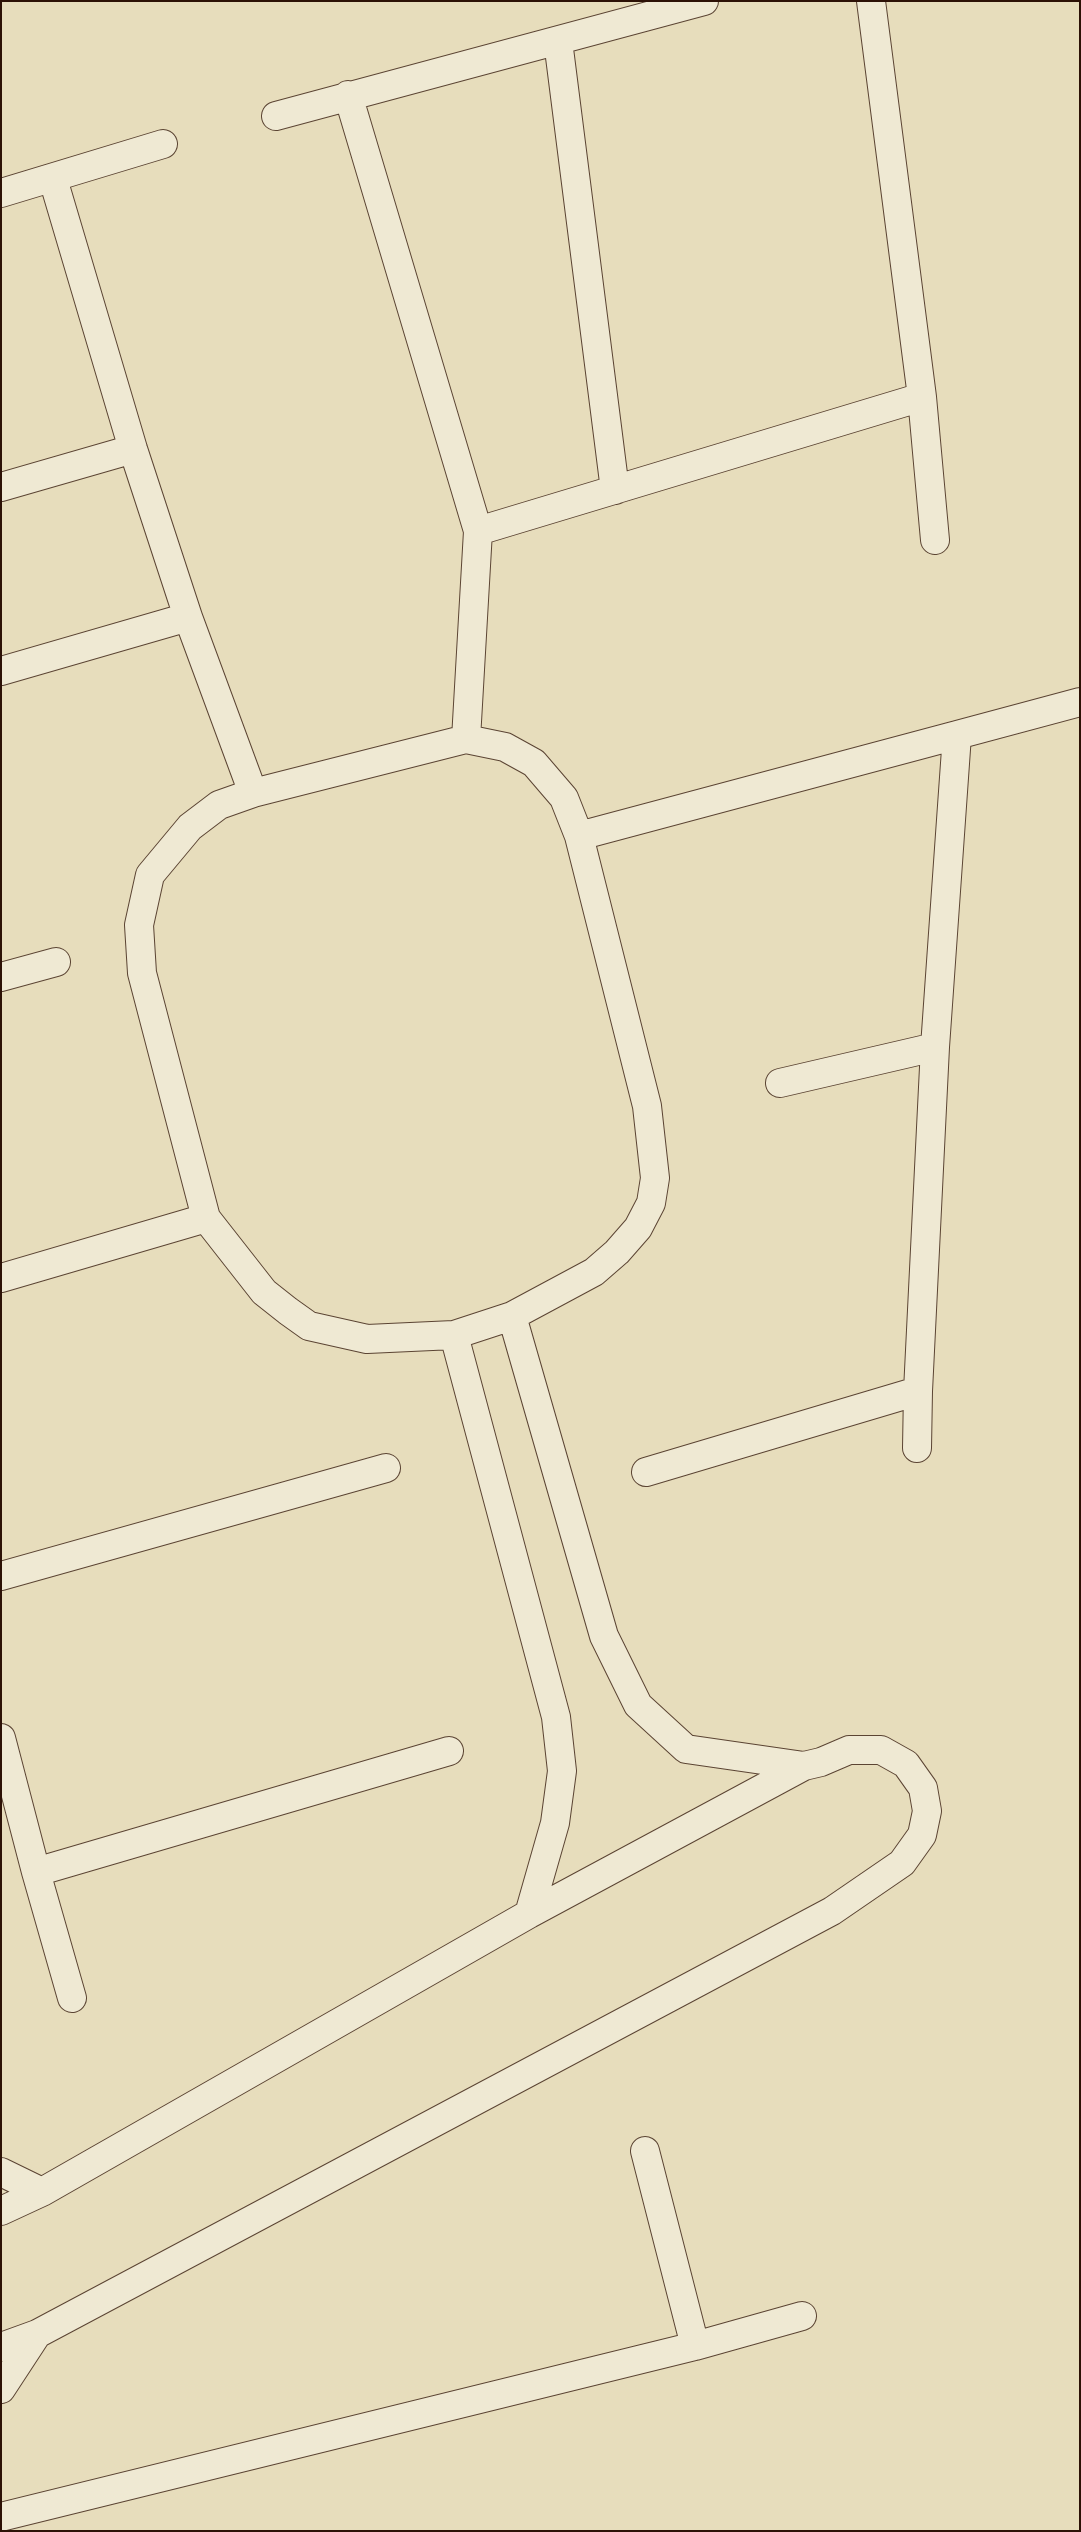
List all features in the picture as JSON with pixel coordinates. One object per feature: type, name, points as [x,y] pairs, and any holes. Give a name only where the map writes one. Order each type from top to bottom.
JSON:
[{"type":"street","points":[[276,116],[348,95],[704,1]]},
{"type":"street","points":[[871,1],[922,396],[935,540]]},
{"type":"street","points":[[558,41],[614,490]]},
{"type":"street","points":[[348,95],[478,531],[466,739]]},
{"type":"street","points":[[1,193],[53,179],[163,144]]},
{"type":"street","points":[[53,179],[134,448],[188,618],[253,793]]},
{"type":"street","points":[[478,531],[922,396]]},
{"type":"street","points":[[1,486],[134,448]]},
{"type":"street","points":[[1,672],[188,618]]},
{"type":"street","points":[[579,836],[1080,702]]},
{"type":"street","points":[[917,1448],[918,1391],[935,1047],[957,735]]},
{"type":"street","points":[[466,739],[505,747],[534,763],[564,798],[579,836],[647,1106],[655,1178],[651,1203],[638,1228],[617,1252],[594,1272],[512,1316],[454,1335],[367,1339],[309,1326],[264,1292],[206,1218],[142,973],[139,925],[150,875],[190,827],[219,805],[253,793],[466,739]]},
{"type":"street","points":[[1,977],[56,962]]},
{"type":"street","points":[[780,1083],[935,1047]]},
{"type":"street","points":[[1,1278],[206,1218]]},
{"type":"street","points":[[512,1316],[604,1636],[638,1705],[686,1749],[804,1766]]},
{"type":"street","points":[[454,1335],[556,1717],[562,1770],[556,1823],[529,1914]]},
{"type":"street","points":[[646,1472],[918,1391]]},
{"type":"street","points":[[1,1576],[386,1468]]},
{"type":"street","points":[[1,1738],[36,1872],[72,1998]]},
{"type":"street","points":[[1,2211],[42,2192],[529,1914],[804,1766],[820,1762],[849,1750],[881,1750],[906,1764],[923,1788],[927,1811],[922,1835],[902,1863],[832,1911],[37,2334],[1,2347]]},
{"type":"street","points":[[36,1872],[450,1751]]},
{"type":"street","points":[[645,2151],[695,2346]]},
{"type":"street","points":[[1,2172],[42,2192]]},
{"type":"street","points":[[1,2517],[695,2346],[802,2316]]},
{"type":"street","points":[[1,2389],[37,2334]]}]
